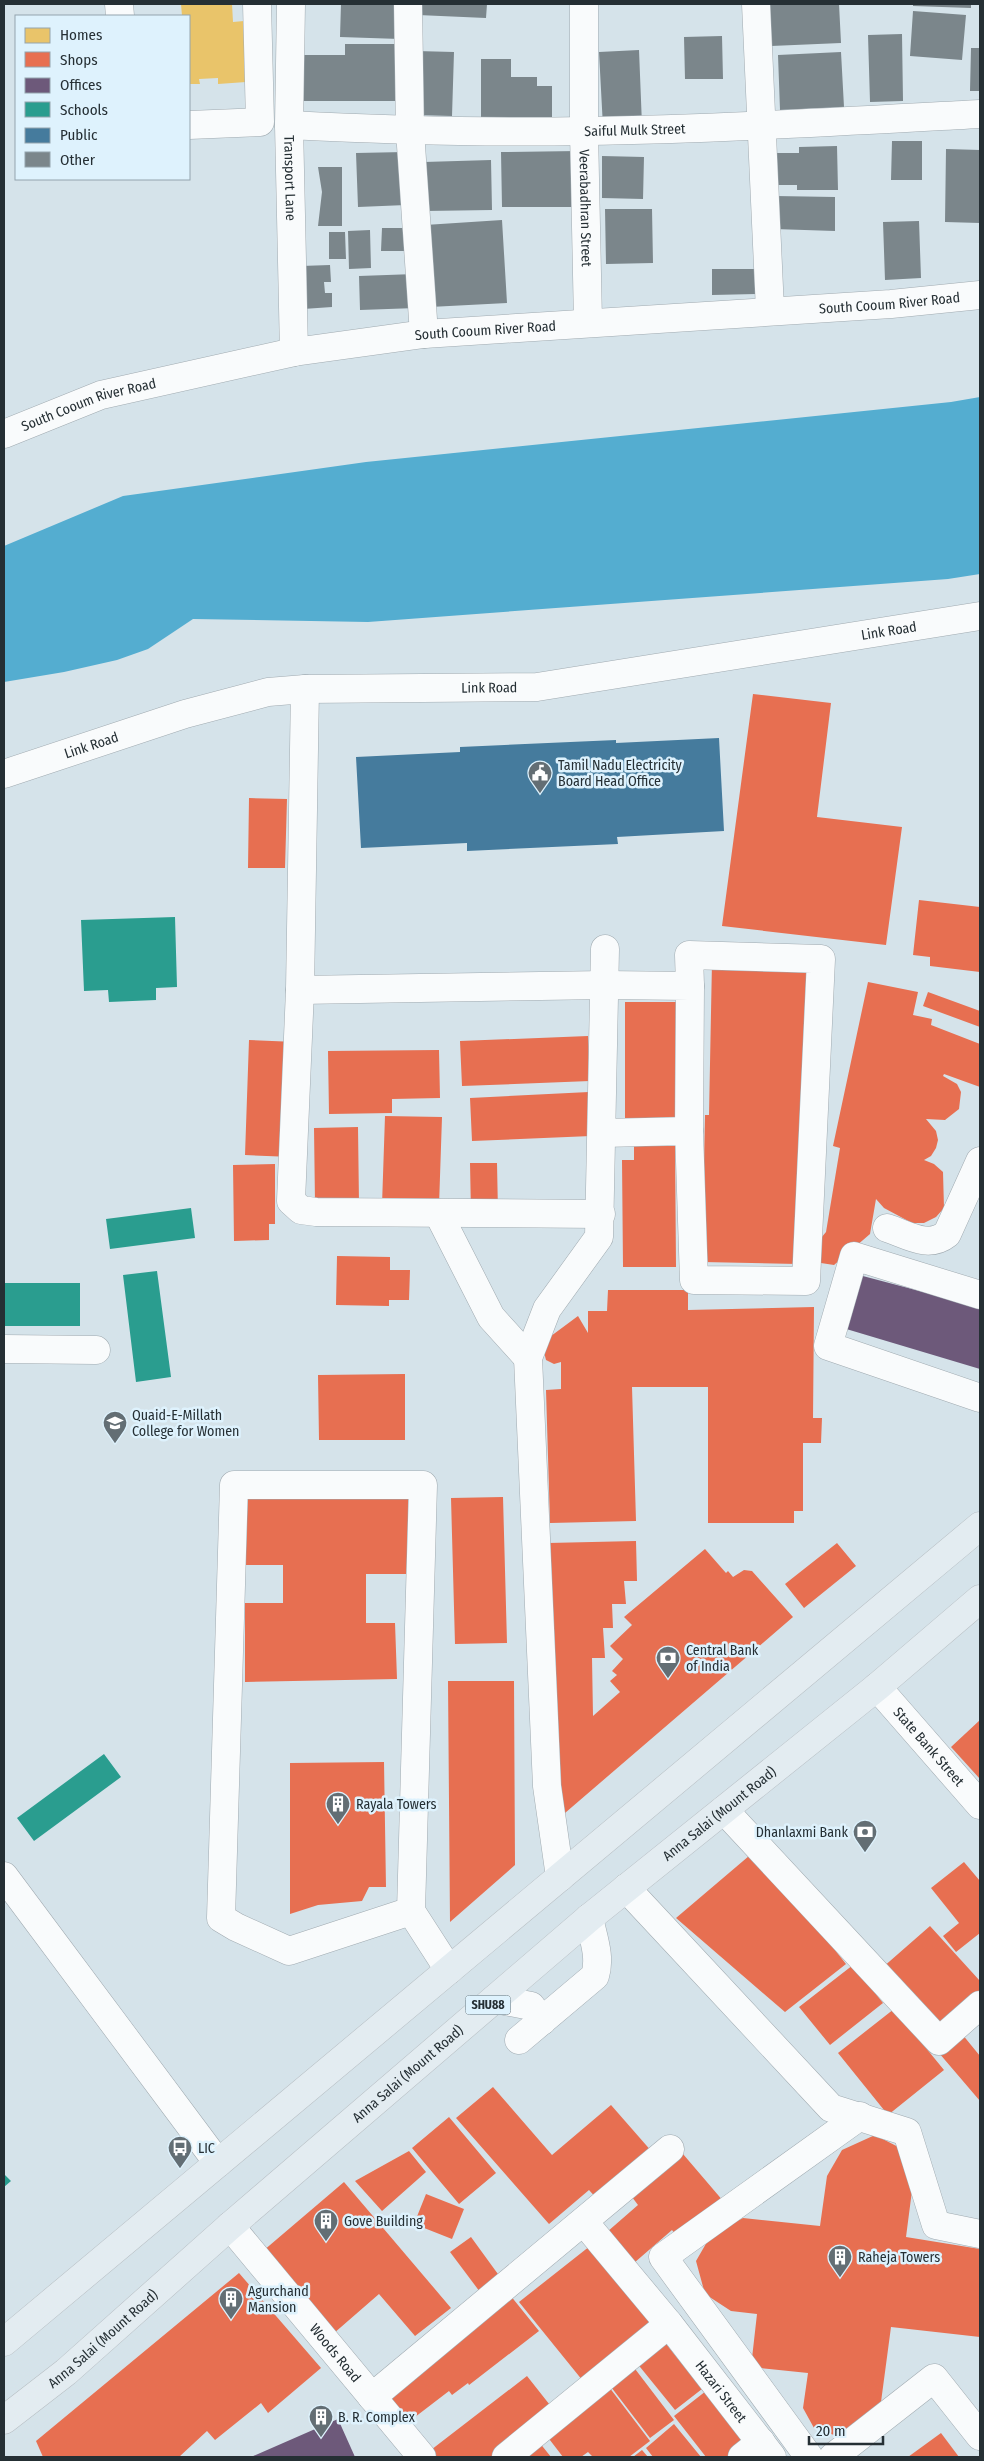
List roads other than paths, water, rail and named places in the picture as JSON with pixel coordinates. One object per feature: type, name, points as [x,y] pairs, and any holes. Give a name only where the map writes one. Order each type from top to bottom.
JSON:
[{"type":"main road","points":[[4,2342],[980,1526]]},
{"type":"main road","name":"Anna Salai (Mount Road)","points":[[4,2420],[66,2372],[230,2226],[589,1918],[877,1687],[980,1599]]},
{"type":"main road","points":[[4,2318],[63,2292]]},
{"type":"street","points":[[190,124],[260,122],[257,4]]},
{"type":"street","name":"Transport Lane","points":[[291,4],[290,125],[294,352]]},
{"type":"street","points":[[408,4],[410,131],[424,334]]},
{"type":"street","name":"Veerabadhran Street","points":[[584,4],[584,131],[588,322]]},
{"type":"street","points":[[756,4],[770,310]]},
{"type":"street","name":"Saiful Mulk Street","points":[[290,125],[410,131],[584,131],[762,125],[980,114]]},
{"type":"street","name":"South Cooum River Road","points":[[4,434],[101,395],[294,352],[424,334],[770,310],[891,304],[980,295]]},
{"type":"street","name":"Link Road","points":[[4,774],[185,714],[268,692],[537,687],[980,616]]},
{"type":"street","points":[[305,690],[300,990],[291,1201],[301,1210],[316,1212],[601,1214]]},
{"type":"street","points":[[560,1877],[547,1786],[528,1358],[547,1309],[599,1237],[601,1214],[605,949]]},
{"type":"street","points":[[689,956],[821,959],[806,1281],[694,1280],[689,1131],[689,956]]},
{"type":"street","points":[[300,990],[605,985],[690,986]]},
{"type":"street","points":[[602,1133],[689,1131]]},
{"type":"street","points":[[887,1228],[928,1243],[940,1239],[947,1234],[980,1161]]},
{"type":"street","points":[[438,1213],[491,1317],[528,1358]]},
{"type":"street","points":[[980,1295],[854,1256],[828,1346],[980,1398]]},
{"type":"street","points":[[4,1349],[96,1350]]},
{"type":"street","points":[[411,1911],[289,1951],[236,1927],[221,1918],[234,1485],[423,1485],[411,1911],[449,1970]]},
{"type":"street","name":"State Bank Street","points":[[877,1687],[980,1806]]},
{"type":"street","points":[[724,1810],[939,2041],[980,2005]]},
{"type":"street","points":[[4,1876],[218,2163]]},
{"type":"street","points":[[626,1888],[831,2108],[907,2132],[936,2225],[980,2234]]},
{"type":"street","points":[[519,2040],[596,1976],[598,1967],[597,1952],[589,1918]]},
{"type":"street","points":[[495,1998],[531,2006],[542,2021]]},
{"type":"street","points":[[809,2457],[663,2257],[860,2116]]},
{"type":"street","points":[[372,2397],[670,2149]]},
{"type":"street","name":"Hazari Street","points":[[584,2222],[669,2324],[758,2452]]},
{"type":"street","name":"Woods Road","points":[[230,2226],[422,2457]]},
{"type":"street","points":[[506,2457],[669,2324]]},
{"type":"street","points":[[834,2457],[934,2378],[980,2436]]},
{"type":"water","points":[[980,397],[980,574],[948,579],[368,622],[193,619],[148,649],[117,660],[64,672],[4,682],[4,546],[123,496],[366,462],[951,402]]},
{"type":"place","name":"Tamil Nadu Electricity Board Head Office","points":[[540,794]]},
{"type":"place","name":"Quaid-E-Millath College for Women","points":[[115,1444]]},
{"type":"place","name":"Central Bank of India","points":[[668,1679]]},
{"type":"place","name":"Rayala Towers","points":[[338,1825]]},
{"type":"place","name":"Dhanlaxmi Bank","points":[[865,1853]]},
{"type":"place","name":"LIC","points":[[180,2169]]},
{"type":"place","name":"Gove Building","points":[[326,2242]]},
{"type":"place","name":"Raheja Towers","points":[[840,2278]]},
{"type":"place","name":"Agurchand Mansion","points":[[231,2320]]},
{"type":"place","name":"B. R. Complex","points":[[321,2438]]}]
